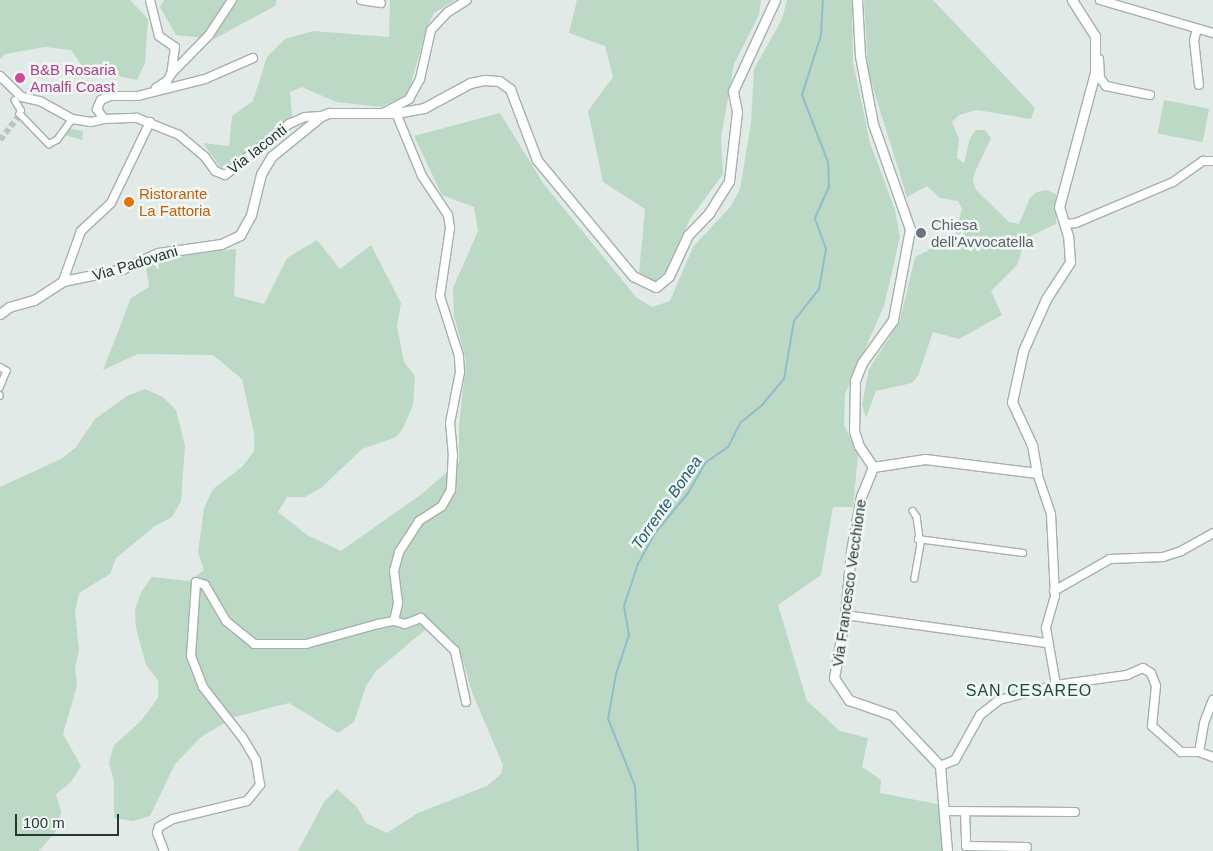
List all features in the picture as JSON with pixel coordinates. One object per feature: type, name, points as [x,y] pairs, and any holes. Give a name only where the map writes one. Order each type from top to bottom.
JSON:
[{"type":"street","points":[[150,0],[159,36],[175,47],[171,74]]},
{"type":"street","points":[[149,92],[167,81],[171,74],[209,35],[232,0]]},
{"type":"street","points":[[361,0],[381,3]]},
{"type":"street","points":[[383,113],[409,99],[420,79],[431,30],[448,12],[468,0]]},
{"type":"street","points":[[321,116],[329,113],[396,113],[424,108],[470,83],[484,80],[498,81],[513,95],[537,160],[633,276],[656,288],[669,276],[688,235],[710,213],[730,181],[737,112],[733,91],[775,0]]},
{"type":"street","points":[[857,0],[860,56],[871,116],[910,229],[893,320],[865,359],[855,380],[854,431],[859,446],[873,467],[925,459],[1037,473]]},
{"type":"street","points":[[1056,685],[1046,628],[1054,591],[1051,514],[1037,473],[1032,445],[1012,402],[1023,351],[1046,299],[1070,262],[1065,224],[1059,207],[1095,73],[1096,51],[1096,36],[1072,0]]},
{"type":"street","points":[[1100,0],[1213,33]]},
{"type":"street","points":[[1197,28],[1194,40],[1199,85]]},
{"type":"street","points":[[1096,51],[1099,51],[1100,78],[1106,86],[1150,95]]},
{"type":"street","points":[[104,119],[97,109],[101,100],[110,96],[124,97],[204,80],[253,58]]},
{"type":"street","name":"Via Iaconti","points":[[0,76],[22,97],[40,101],[72,119],[90,122],[104,119],[130,118],[150,122],[179,135],[205,157],[215,171],[225,175],[289,124],[305,117],[321,116]]},
{"type":"street","points":[[15,100],[21,110],[20,114],[49,144],[57,140],[72,119]]},
{"type":"street","points":[[394,622],[398,603],[394,571],[399,552],[419,521],[442,506],[451,490],[453,456],[450,423],[460,372],[459,356],[440,296],[450,228],[448,215],[422,176],[396,113]]},
{"type":"street","name":"Via Padovani","points":[[63,281],[114,272],[158,253],[221,244],[240,235],[252,215],[261,174],[272,156],[321,116]]},
{"type":"street","points":[[0,314],[8,307],[34,300],[63,281],[81,231],[111,203],[150,122]]},
{"type":"street","points":[[1065,224],[1076,223],[1173,182],[1203,161],[1213,161]]},
{"type":"street","points":[[0,367],[7,371],[0,388]]},
{"type":"street","name":"Via Francesco Vecchione","points":[[873,467],[861,496],[851,551],[845,615],[834,678],[849,700],[892,715],[922,743],[940,766]]},
{"type":"street","points":[[913,511],[917,517],[918,539],[921,544],[915,578]]},
{"type":"street","points":[[1054,591],[1110,559],[1163,557],[1181,551],[1213,533]]},
{"type":"street","points":[[918,539],[1022,553]]},
{"type":"street","points":[[164,851],[157,833],[159,826],[173,819],[247,801],[260,785],[256,760],[242,736],[203,687],[191,656],[196,582],[205,585],[226,621],[254,644],[306,644],[394,622],[405,624],[421,618],[450,644],[460,666],[466,702]]},
{"type":"street","points":[[845,615],[1048,643]]},
{"type":"street","points":[[947,851],[940,766],[956,760],[980,715],[999,700],[1056,685],[1127,675],[1143,668],[1151,673],[1156,686],[1152,726],[1181,752],[1199,752],[1213,757]]},
{"type":"street","points":[[1199,752],[1204,723],[1213,700]]},
{"type":"street","points":[[945,811],[1075,812]]},
{"type":"street","points":[[966,811],[966,846],[988,849],[1028,847]]},
{"type":"green space","points":[[0,0],[130,0],[148,19],[145,63],[137,80],[84,69],[71,50],[45,47],[5,54],[0,59]]},
{"type":"green space","points":[[164,0],[277,0],[275,6],[214,39],[176,35],[160,7]]},
{"type":"green space","points":[[390,0],[455,0],[434,13],[427,27],[408,94],[381,107],[336,102],[302,87],[290,92],[292,116],[249,148],[230,168],[221,168],[203,143],[229,146],[232,116],[253,101],[267,57],[285,39],[313,31],[389,37]]},
{"type":"green space","points":[[577,0],[761,0],[759,15],[734,64],[721,138],[723,174],[690,219],[667,270],[654,283],[639,273],[645,209],[603,182],[588,111],[613,77],[605,46],[569,33]]},
{"type":"green space","points":[[787,0],[852,0],[853,62],[870,143],[895,210],[900,237],[884,306],[845,394],[844,425],[858,455],[853,507],[833,507],[821,575],[778,605],[807,701],[840,731],[868,738],[862,767],[881,780],[880,793],[942,805],[943,851],[298,851],[324,802],[337,789],[357,807],[366,823],[387,833],[418,813],[487,786],[501,774],[503,765],[472,692],[462,658],[451,639],[432,624],[376,671],[366,686],[354,722],[338,733],[289,703],[234,717],[201,737],[175,764],[150,816],[133,821],[114,818],[114,781],[109,763],[114,745],[141,721],[158,698],[158,680],[146,665],[136,628],[135,610],[141,592],[152,577],[189,581],[204,570],[198,552],[204,508],[213,489],[242,467],[254,451],[254,433],[242,379],[213,355],[138,354],[103,370],[131,298],[149,287],[146,265],[163,257],[236,249],[234,296],[264,304],[287,258],[317,240],[340,269],[371,245],[401,303],[397,326],[404,362],[415,376],[413,405],[402,430],[396,437],[362,449],[321,488],[305,497],[287,497],[278,512],[307,535],[341,551],[423,493],[459,462],[459,426],[466,361],[454,316],[453,288],[478,231],[474,207],[442,195],[414,136],[500,113],[543,183],[636,297],[652,307],[670,301],[693,247],[731,206],[740,189],[751,123],[754,69],[782,19]]},
{"type":"green space","points":[[864,0],[933,0],[1035,108],[1031,119],[977,110],[959,115],[952,122],[959,139],[957,158],[964,163],[970,138],[976,130],[985,130],[991,138],[975,172],[973,181],[976,190],[1009,222],[1019,224],[1030,198],[1037,192],[1046,190],[1056,194],[1056,224],[1026,238],[1017,265],[991,291],[1002,315],[959,339],[933,332],[918,376],[912,383],[876,391],[866,418],[862,405],[869,369],[900,321],[915,257],[954,237],[962,209],[958,201],[940,198],[927,186],[907,197],[868,72]]},
{"type":"green space","points":[[1164,100],[1209,109],[1203,142],[1158,133]]},
{"type":"green space","points":[[67,128],[83,131],[82,140],[65,135]]},
{"type":"green space","points":[[145,389],[163,397],[176,410],[185,446],[181,501],[172,517],[155,526],[116,558],[110,574],[79,593],[75,611],[79,650],[75,668],[77,686],[63,734],[81,766],[71,782],[56,794],[61,812],[57,830],[39,851],[0,851],[0,487],[61,459],[76,447],[95,419],[127,396]]},
{"type":"waterway","name":"Torrente Bonea","points":[[638,851],[635,786],[608,719],[616,674],[629,635],[624,606],[638,564],[656,532],[688,493],[705,463],[728,447],[740,423],[762,405],[784,379],[794,321],[819,289],[826,249],[815,218],[829,186],[828,162],[802,95],[821,35],[823,0]]},
{"type":"tunnel","points":[[0,140],[20,114]]},
{"type":"place","name":"B&B Rosaria Amalfi Coast","points":[[20,78]]},
{"type":"place","name":"Ristorante La Fattoria","points":[[129,202]]},
{"type":"place","name":"Chiesa dell'Avvocatella","points":[[921,233]]},
{"type":"district","name":"SAN CESAREO","points":[[1029,691]]}]
